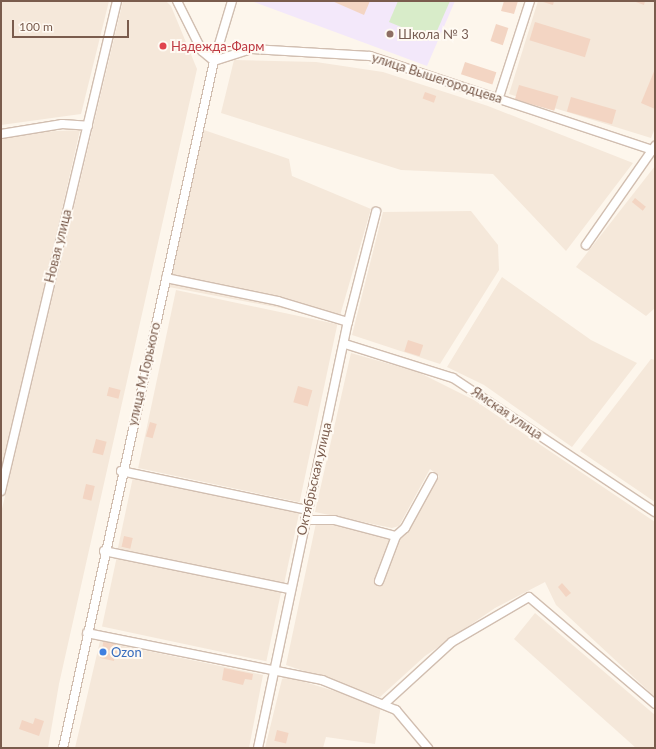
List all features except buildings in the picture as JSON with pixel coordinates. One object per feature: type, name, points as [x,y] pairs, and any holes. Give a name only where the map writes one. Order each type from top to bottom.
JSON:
[{"type":"street","name":"Новая улица","points":[[1,491],[43,305],[88,126],[117,1]]},
{"type":"street","points":[[177,1],[202,51],[214,61]]},
{"type":"street","name":"улица М.Горького","points":[[63,748],[121,471],[214,61],[232,1]]},
{"type":"street","points":[[499,98],[530,1]]},
{"type":"street","name":"улица Вышегородцева","points":[[214,61],[252,49],[333,51],[388,61],[654,149]]},
{"type":"street","points":[[1,134],[62,124],[88,126]]},
{"type":"street","points":[[586,245],[654,149]]},
{"type":"street","name":"Октябрьская улица","points":[[258,748],[289,589],[345,344],[348,322],[376,212]]},
{"type":"street","points":[[166,278],[278,301],[348,322]]},
{"type":"street","name":"Ямская улица","points":[[345,344],[460,382],[655,512]]},
{"type":"street","points":[[121,471],[308,510]]},
{"type":"street","points":[[379,581],[396,536],[405,528],[433,477]]},
{"type":"street","points":[[305,520],[334,520],[396,536]]},
{"type":"street","points":[[104,551],[289,589]]},
{"type":"street","points":[[384,704],[452,642],[529,597],[655,704]]},
{"type":"street","points":[[86,633],[322,680],[384,704],[406,717],[428,748]]},
{"type":"shaded area","points":[[1,1],[109,1],[81,114],[1,125]]},
{"type":"shaded area","points":[[123,1],[166,1],[171,6],[197,69],[59,684],[48,748],[1,748],[1,513]]},
{"type":"shaded area","name":"Школа № 3","points":[[251,1],[455,1],[427,66]]},
{"type":"shaded area","points":[[538,1],[655,1],[655,128],[651,138],[509,94]]},
{"type":"shaded area","points":[[234,60],[316,62],[383,72],[488,106],[633,163],[566,251],[493,174],[401,170],[221,113]]},
{"type":"shaded area","points":[[80,130],[1,478],[1,139],[35,132]]},
{"type":"shaded area","points":[[204,130],[289,159],[292,176],[371,209],[339,319],[169,287]]},
{"type":"shaded area","points":[[655,166],[655,308],[646,316],[576,267]]},
{"type":"shaded area","points":[[471,211],[498,245],[499,270],[440,364],[352,335],[383,212]]},
{"type":"shaded area","points":[[502,277],[591,340],[637,363],[572,447],[484,385],[447,367]]},
{"type":"shaded area","points":[[176,290],[337,324],[300,502],[138,468]]},
{"type":"shaded area","points":[[351,353],[418,372],[474,400],[655,522],[655,697],[556,605],[545,582],[495,608],[425,656],[380,697],[286,665],[316,523],[334,524],[390,538],[374,582],[382,585],[399,540],[412,525],[439,476],[430,469],[399,526],[392,528],[315,512]]},
{"type":"shaded area","points":[[651,359],[655,360],[655,502],[580,451]]},
{"type":"shaded area","points":[[133,477],[299,512],[284,584],[118,548]]},
{"type":"shaded area","points":[[117,556],[281,591],[266,661],[102,626]]},
{"type":"shaded area","points":[[535,613],[655,715],[655,748],[636,748],[514,639]]},
{"type":"shaded area","points":[[100,641],[263,675],[249,748],[75,748]]},
{"type":"shaded area","points":[[288,677],[381,705],[375,744],[326,737],[323,748],[265,748],[282,679]]},
{"type":"green space","points":[[398,1],[450,1],[433,40],[389,22]]},
{"type":"place","name":"Школа № 3","points":[[390,34]]},
{"type":"place","name":"Надежда-Фарм","points":[[163,46]]},
{"type":"place","name":"Ozon","points":[[103,652]]}]
